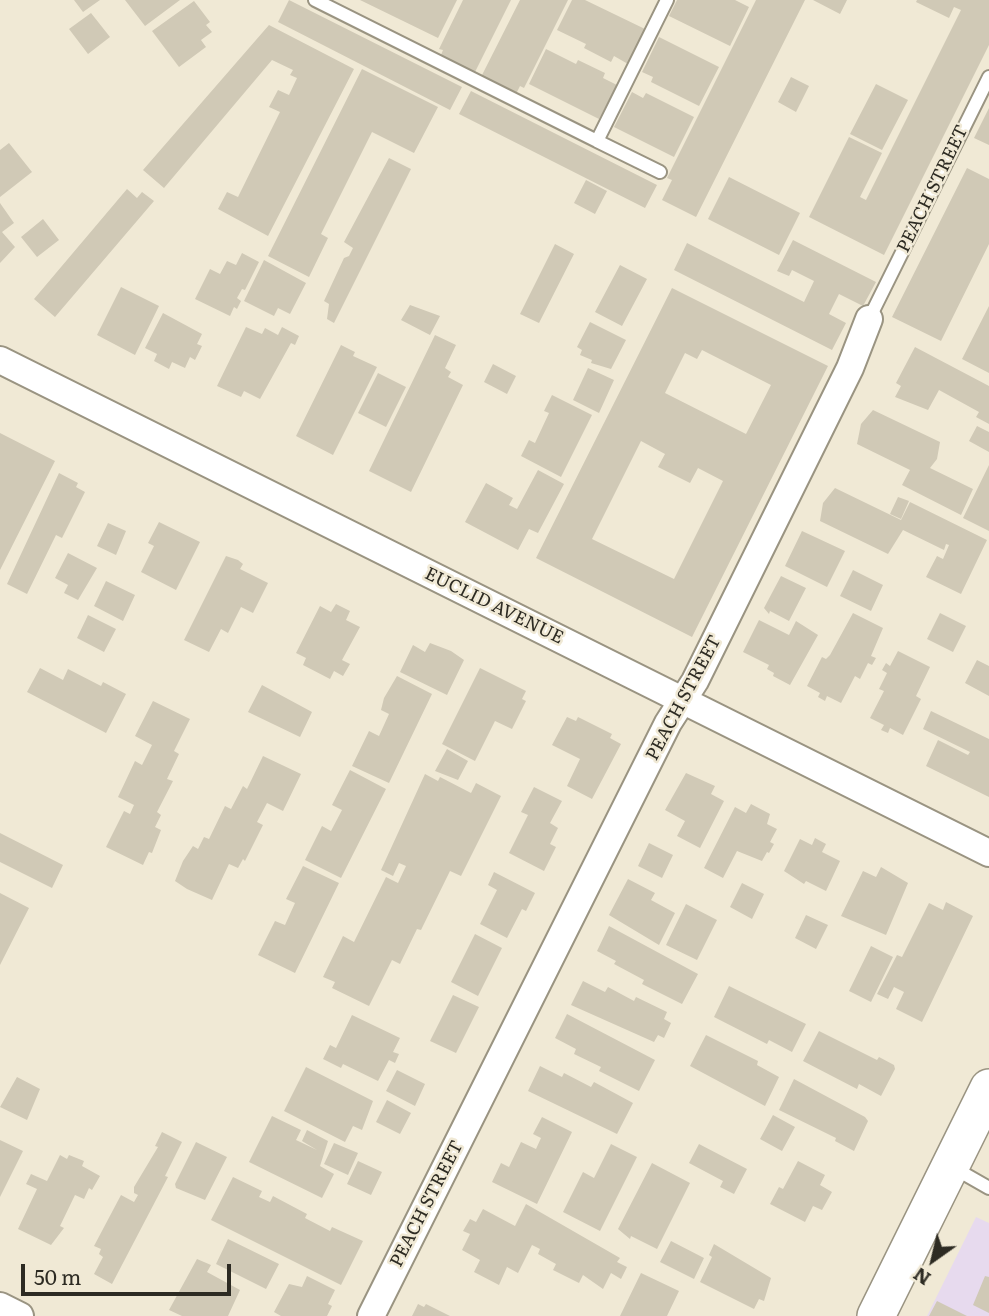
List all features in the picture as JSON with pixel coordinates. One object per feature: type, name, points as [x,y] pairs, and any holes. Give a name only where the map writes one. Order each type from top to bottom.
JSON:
[{"type":"main road","points":[[876,1316],[989,1088]]},
{"type":"street","name":"PEACH STREET","points":[[371,1316],[668,723],[683,700],[850,368],[869,319]]},
{"type":"street","name":"EUCLID AVENUE","points":[[0,360],[989,853]]},
{"type":"street","points":[[0,1306],[20,1316]]},
{"type":"lane","points":[[315,0],[660,172]]},
{"type":"lane","points":[[597,141],[667,0]]},
{"type":"lane","name":"PEACH STREET","points":[[869,319],[989,77]]},
{"type":"lane","points":[[950,1167],[989,1188]]},
{"type":"shaded area","points":[[976,1217],[989,1223],[989,1316],[927,1316]]},
{"type":"building","points":[[74,0],[100,0],[83,12]]},
{"type":"building","points":[[125,0],[180,0],[145,26]]},
{"type":"building","points":[[289,0],[462,87],[450,110],[278,22]]},
{"type":"building","points":[[360,0],[457,0],[438,38]]},
{"type":"building","points":[[463,0],[511,0],[475,72],[441,55],[443,50],[439,49]]},
{"type":"building","points":[[520,0],[568,0],[524,88],[520,86],[516,94],[481,77]]},
{"type":"building","points":[[572,0],[585,0],[645,29],[628,64],[614,56],[611,62],[584,48],[586,44],[557,30]]},
{"type":"building","points":[[677,0],[735,0],[749,7],[730,46],[669,16]]},
{"type":"building","points":[[756,0],[805,0],[696,217],[662,200],[672,180],[667,178]]},
{"type":"building","points":[[813,0],[847,0],[840,14]]},
{"type":"building","points":[[989,0],[989,45],[884,255],[809,217],[849,137],[882,153],[860,197],[866,200],[961,10],[954,7],[949,18],[916,2]]},
{"type":"building","points":[[194,1],[210,22],[206,25],[212,32],[201,40],[206,47],[179,67],[152,31]]},
{"type":"building","points":[[91,13],[110,37],[88,54],[69,29]]},
{"type":"building","points":[[269,25],[354,69],[268,236],[218,209],[227,192],[238,197],[280,112],[269,107],[278,90],[289,95],[297,78],[290,75],[293,70],[272,60],[164,188],[143,170]]},
{"type":"building","points":[[659,37],[719,67],[699,106],[651,82],[653,77],[642,72]]},
{"type":"building","points":[[546,49],[576,64],[578,60],[605,73],[603,78],[617,85],[599,119],[529,84]]},
{"type":"building","points":[[362,69],[438,107],[414,153],[372,132],[321,234],[328,238],[309,277],[268,256]]},
{"type":"building","points":[[791,77],[809,86],[796,112],[778,102]]},
{"type":"building","points":[[876,84],[908,100],[882,150],[850,134]]},
{"type":"building","points":[[471,91],[657,185],[645,208],[459,114]]},
{"type":"building","points":[[632,92],[643,98],[646,93],[694,117],[674,157],[614,127]]},
{"type":"building","points":[[989,108],[989,145],[974,138]]},
{"type":"building","points":[[9,143],[32,172],[0,197],[0,150]]},
{"type":"building","points":[[389,158],[411,169],[334,323],[327,319],[329,304],[324,301],[344,258],[349,256],[353,248],[344,242]]},
{"type":"building","points":[[967,168],[989,179],[989,244],[941,341],[892,317]]},
{"type":"building","points":[[729,177],[800,213],[779,255],[708,219]]},
{"type":"building","points":[[586,180],[607,191],[595,214],[574,203]]},
{"type":"building","points":[[127,189],[137,198],[142,192],[154,201],[55,317],[34,299]]},
{"type":"building","points":[[0,203],[14,223],[2,232],[15,247],[0,263]]},
{"type":"building","points":[[43,219],[59,240],[37,257],[21,237]]},
{"type":"building","points":[[793,240],[876,282],[863,306],[839,294],[829,314],[846,323],[832,350],[674,270],[687,243],[804,302],[814,281],[792,270],[789,276],[777,271]]},
{"type":"building","points":[[555,244],[574,254],[539,323],[520,314]]},
{"type":"building","points":[[242,253],[259,262],[245,290],[242,289],[237,298],[241,301],[237,309],[234,307],[230,316],[195,299],[210,269],[220,274],[227,261],[236,265]]},
{"type":"building","points":[[264,260],[306,283],[290,314],[278,308],[274,316],[244,301]]},
{"type":"building","points":[[620,265],[647,279],[622,326],[595,312]]},
{"type":"building","points":[[121,287],[159,306],[135,355],[97,335]]},
{"type":"building","points":[[672,288],[828,366],[692,637],[536,558]],"holes":[[[702,350],[771,385],[746,434],[665,393],[685,353],[697,359]],[[641,441],[665,454],[658,467],[690,483],[698,468],[723,481],[674,579],[592,539]]]},
{"type":"building","points":[[410,305],[440,316],[430,335],[401,320]]},
{"type":"building","points":[[989,306],[989,373],[962,359]]},
{"type":"building","points":[[163,313],[202,334],[197,344],[202,346],[195,360],[190,357],[185,368],[172,362],[169,369],[154,361],[157,354],[145,348]]},
{"type":"building","points":[[590,322],[626,340],[611,369],[591,363],[592,360],[580,355],[582,350],[577,347]]},
{"type":"building","points":[[246,327],[262,334],[265,328],[278,335],[282,327],[299,336],[295,345],[291,343],[260,399],[244,391],[241,397],[217,386]]},
{"type":"building","points":[[435,335],[456,345],[445,368],[451,372],[448,377],[463,385],[411,492],[369,471]]},
{"type":"building","points":[[341,345],[355,352],[353,356],[377,367],[333,455],[296,436]]},
{"type":"building","points":[[915,347],[989,386],[989,424],[976,417],[979,412],[939,390],[928,410],[895,397],[901,386],[896,383]]},
{"type":"building","points":[[493,364],[516,376],[507,394],[484,382]]},
{"type":"building","points":[[588,368],[614,380],[599,413],[573,400]]},
{"type":"building","points":[[378,373],[406,387],[386,427],[358,413]]},
{"type":"building","points":[[552,395],[592,415],[561,477],[521,456],[529,440],[535,443],[549,413],[544,411]]},
{"type":"building","points":[[873,410],[940,442],[937,459],[930,468],[973,489],[961,515],[902,485],[910,470],[857,444],[861,424]]},
{"type":"building","points":[[977,426],[989,432],[989,452],[969,441]]},
{"type":"building","points":[[0,433],[55,461],[0,570]]},
{"type":"building","points":[[989,465],[989,531],[963,518]]},
{"type":"building","points":[[538,470],[564,484],[538,533],[529,529],[518,550],[465,522],[486,483],[513,498],[509,505],[517,509]]},
{"type":"building","points":[[59,473],[78,483],[76,487],[85,492],[62,538],[56,535],[27,594],[7,584]]},
{"type":"building","points":[[835,488],[901,520],[910,502],[987,540],[961,594],[926,577],[937,556],[943,559],[949,545],[946,544],[944,550],[903,530],[888,554],[820,521],[823,503]]},
{"type":"building","points":[[898,497],[909,501],[901,519],[890,514]]},
{"type":"building","points":[[159,522],[200,542],[176,590],[141,572],[154,546],[148,543]]},
{"type":"building","points":[[108,523],[126,531],[116,555],[97,546]]},
{"type":"building","points":[[802,531],[845,551],[827,587],[785,566]]},
{"type":"building","points":[[68,553],[97,568],[78,600],[64,593],[68,585],[55,578]]},
{"type":"building","points":[[226,556],[243,564],[240,569],[268,583],[253,613],[241,607],[228,633],[221,629],[209,652],[184,640]]},
{"type":"building","points":[[853,570],[883,585],[871,611],[840,596]]},
{"type":"building","points":[[781,576],[806,588],[789,621],[770,611],[769,614],[764,608]]},
{"type":"building","points":[[106,581],[135,595],[123,621],[94,606]]},
{"type":"building","points":[[336,604],[350,611],[346,620],[360,627],[342,660],[350,664],[343,676],[334,671],[330,679],[303,665],[306,658],[296,653],[320,606],[331,612]]},
{"type":"building","points":[[853,613],[883,628],[871,656],[876,658],[872,665],[868,663],[860,679],[855,676],[841,703],[827,696],[825,701],[818,697],[820,693],[807,686],[822,657],[826,659],[830,655]]},
{"type":"building","points":[[940,613],[966,626],[953,652],[927,639]]},
{"type":"building","points":[[88,615],[116,629],[104,652],[77,638]]},
{"type":"building","points":[[759,620],[789,635],[796,621],[818,635],[790,685],[773,676],[774,673],[767,669],[769,665],[743,652]]},
{"type":"building","points":[[430,643],[451,651],[464,660],[447,695],[400,672],[413,645],[425,652]]},
{"type":"building","points":[[898,651],[930,667],[916,696],[921,699],[903,735],[890,728],[888,733],[881,730],[884,725],[870,718],[884,691],[879,689],[887,673],[882,670],[886,663],[890,666]]},
{"type":"building","points":[[977,660],[989,666],[989,696],[965,683]]},
{"type":"building","points":[[40,668],[63,680],[68,669],[101,686],[103,682],[126,694],[106,733],[27,692]]},
{"type":"building","points":[[480,668],[526,691],[522,699],[526,701],[512,729],[495,721],[475,761],[442,744]]},
{"type":"building","points":[[397,676],[432,694],[389,783],[352,766],[369,731],[379,736],[389,714],[381,710],[384,698]]},
{"type":"building","points":[[262,685],[312,712],[300,737],[248,712]]},
{"type":"building","points":[[153,701],[190,719],[174,751],[179,754],[167,779],[173,781],[157,812],[161,815],[155,827],[161,830],[152,853],[149,852],[143,865],[106,847],[124,811],[130,814],[134,805],[118,797],[135,761],[142,765],[152,745],[135,736]]},
{"type":"building","points":[[931,711],[989,739],[989,797],[926,766],[938,740],[968,755],[970,752],[923,729]]},
{"type":"building","points":[[567,717],[576,721],[578,717],[612,734],[610,738],[621,744],[592,799],[567,786],[580,759],[552,745]]},
{"type":"building","points":[[447,749],[468,761],[458,780],[435,771]]},
{"type":"building","points":[[263,756],[301,774],[283,811],[267,803],[257,822],[263,825],[245,861],[243,859],[238,868],[229,864],[212,900],[187,889],[175,881],[183,861],[193,846],[198,849],[204,837],[209,839],[225,806],[231,809],[243,786],[247,789]]},
{"type":"building","points":[[350,770],[386,789],[341,878],[305,860],[322,826],[331,831],[342,810],[332,805]]},
{"type":"building","points":[[686,773],[715,786],[711,794],[724,801],[700,848],[677,836],[685,821],[665,810]]},
{"type":"building","points":[[425,774],[438,781],[440,777],[471,793],[476,783],[501,796],[461,876],[450,871],[421,930],[417,929],[400,964],[392,960],[369,1006],[332,988],[335,982],[323,977],[343,936],[354,942],[386,877],[398,883],[406,866],[399,863],[393,876],[381,870]]},
{"type":"building","points":[[534,787],[562,801],[550,823],[558,828],[550,844],[556,847],[544,871],[509,853],[528,815],[521,812]]},
{"type":"building","points":[[751,804],[770,814],[767,824],[777,829],[770,842],[774,844],[769,853],[767,852],[762,861],[737,851],[723,878],[704,868],[735,807],[746,813]]},
{"type":"building","points":[[0,833],[63,865],[52,888],[0,862]]},
{"type":"building","points":[[815,838],[826,844],[822,852],[840,861],[826,891],[806,881],[804,884],[784,871],[800,839],[812,845]]},
{"type":"building","points":[[649,843],[673,855],[662,878],[638,866]]},
{"type":"building","points":[[303,866],[339,883],[295,973],[258,955],[275,921],[285,925],[295,903],[286,899]]},
{"type":"building","points":[[881,867],[908,883],[886,935],[841,916],[863,871],[876,877]]},
{"type":"building","points":[[494,872],[535,893],[526,911],[522,909],[507,938],[480,924],[497,890],[488,885]]},
{"type":"building","points":[[628,879],[655,893],[651,900],[675,913],[659,945],[609,915]]},
{"type":"building","points":[[742,883],[764,894],[752,919],[730,907]]},
{"type":"building","points":[[0,893],[29,908],[0,965]]},
{"type":"building","points":[[946,902],[973,916],[922,1022],[896,1009],[904,992],[894,987],[888,999],[877,994],[897,955],[902,957],[929,903],[943,910]]},
{"type":"building","points":[[686,904],[717,920],[697,960],[666,945]]},
{"type":"building","points":[[806,915],[828,925],[816,949],[795,938]]},
{"type":"building","points":[[609,926],[698,974],[682,1004],[642,984],[644,980],[614,964],[616,961],[597,951]]},
{"type":"building","points":[[475,934],[502,948],[478,996],[451,982]]},
{"type":"building","points":[[871,946],[893,957],[871,1002],[849,991]]},
{"type":"building","points":[[583,981],[605,992],[608,987],[634,1001],[636,997],[667,1012],[664,1019],[671,1023],[664,1038],[658,1035],[654,1042],[571,1005]]},
{"type":"building","points":[[729,986],[806,1024],[792,1052],[769,1040],[767,1044],[714,1017]]},
{"type":"building","points":[[453,995],[479,1007],[456,1053],[430,1041]]},
{"type":"building","points":[[567,1014],[655,1060],[639,1091],[599,1071],[601,1067],[574,1054],[576,1049],[555,1038]]},
{"type":"building","points":[[352,1015],[400,1038],[393,1052],[399,1054],[395,1063],[389,1060],[378,1081],[343,1064],[341,1068],[323,1059],[330,1045],[336,1048]]},
{"type":"building","points":[[819,1031],[877,1060],[879,1057],[894,1065],[895,1069],[881,1096],[859,1084],[857,1089],[803,1061]]},
{"type":"building","points":[[706,1035],[758,1061],[757,1065],[779,1077],[765,1106],[690,1066]]},
{"type":"building","points":[[540,1066],[562,1077],[564,1073],[591,1087],[594,1082],[633,1103],[617,1134],[528,1091]]},
{"type":"building","points":[[306,1067],[373,1101],[362,1130],[353,1126],[345,1142],[284,1111]]},
{"type":"building","points":[[397,1070],[425,1084],[415,1106],[386,1091]]},
{"type":"building","points":[[17,1077],[40,1089],[27,1120],[0,1107]]},
{"type":"building","points":[[794,1079],[865,1117],[868,1121],[854,1151],[835,1141],[836,1138],[779,1110]]},
{"type":"building","points":[[387,1100],[411,1113],[400,1134],[376,1122]]},
{"type":"building","points":[[773,1115],[795,1127],[782,1151],[760,1139]]},
{"type":"building","points":[[272,1116],[301,1130],[296,1140],[317,1150],[302,1141],[307,1130],[328,1141],[320,1166],[334,1174],[322,1198],[249,1162]]},
{"type":"building","points":[[542,1117],[572,1132],[537,1204],[492,1182],[501,1163],[509,1167],[521,1142],[536,1149],[541,1138],[533,1134]]},
{"type":"building","points":[[162,1132],[182,1142],[165,1176],[168,1177],[112,1284],[94,1274],[103,1257],[99,1254],[101,1249],[94,1246],[121,1195],[134,1202],[138,1195],[134,1193],[134,1187],[158,1147],[155,1146]]},
{"type":"building","points":[[0,1140],[23,1151],[0,1197]]},
{"type":"building","points":[[196,1142],[227,1157],[205,1200],[176,1188],[175,1184]]},
{"type":"building","points":[[334,1143],[358,1153],[348,1175],[324,1164]]},
{"type":"building","points":[[611,1144],[637,1157],[600,1231],[563,1212],[583,1172],[594,1178]]},
{"type":"building","points":[[699,1144],[747,1169],[734,1194],[720,1187],[723,1181],[689,1163]]},
{"type":"building","points":[[60,1155],[67,1159],[69,1155],[84,1161],[82,1166],[100,1176],[92,1190],[89,1188],[84,1199],[75,1195],[60,1226],[64,1228],[51,1245],[18,1229],[37,1189],[26,1184],[31,1174],[47,1181]]},
{"type":"building","points":[[358,1161],[382,1172],[371,1195],[347,1184]]},
{"type":"building","points":[[798,1161],[825,1175],[820,1185],[832,1192],[822,1210],[813,1206],[805,1222],[770,1204],[779,1187],[783,1189]]},
{"type":"building","points":[[652,1163],[690,1183],[657,1249],[631,1236],[630,1239],[618,1229]]},
{"type":"building","points":[[233,1177],[262,1191],[259,1197],[270,1202],[273,1196],[307,1214],[305,1218],[330,1231],[332,1227],[363,1241],[341,1285],[211,1220]]},
{"type":"building","points":[[526,1204],[620,1258],[617,1262],[627,1267],[621,1279],[611,1273],[603,1289],[583,1275],[579,1283],[553,1270],[556,1264],[538,1254],[540,1249],[532,1245],[518,1273],[507,1267],[499,1285],[474,1272],[480,1260],[462,1250],[470,1234],[463,1231],[470,1219],[476,1222],[483,1209],[515,1226]]},
{"type":"building","points":[[228,1239],[279,1264],[266,1289],[216,1264]]},
{"type":"building","points":[[671,1241],[704,1258],[694,1279],[660,1262]]},
{"type":"building","points":[[714,1244],[771,1278],[764,1301],[759,1299],[754,1309],[700,1282],[712,1257],[709,1255]]},
{"type":"building","points":[[197,1259],[211,1265],[207,1272],[240,1290],[228,1316],[182,1316],[169,1310]]},
{"type":"building","points":[[641,1273],[679,1291],[667,1316],[620,1316]]},
{"type":"building","points":[[307,1276],[335,1290],[328,1304],[332,1306],[327,1316],[281,1316],[274,1312],[289,1284],[302,1287]]},
{"type":"building","points":[[985,1276],[989,1277],[989,1313],[973,1305]]},
{"type":"building","points":[[937,1301],[967,1316],[929,1316]]},
{"type":"building","points":[[418,1304],[424,1307],[426,1304],[450,1316],[412,1316]]}]
